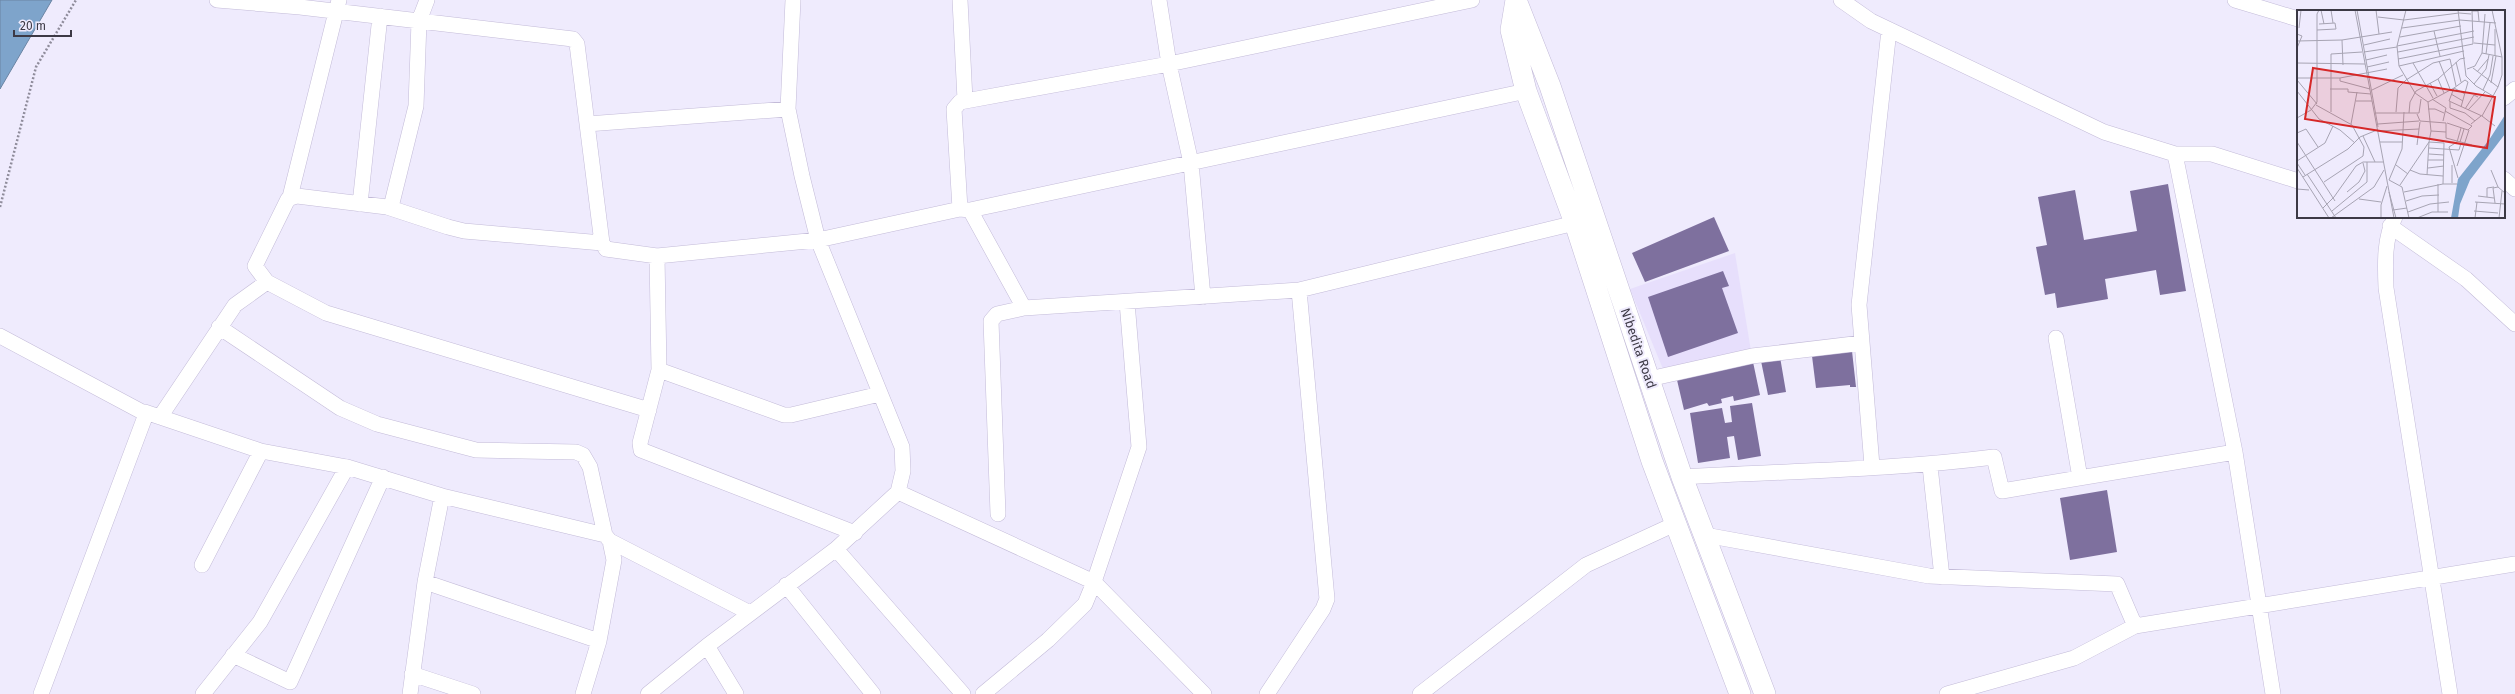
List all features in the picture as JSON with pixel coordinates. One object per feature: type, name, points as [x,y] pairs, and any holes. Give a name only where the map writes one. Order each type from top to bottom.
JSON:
[{"type":"street","points":[[217,0],[338,6],[372,10],[419,20],[573,39],[577,44],[602,243],[606,249],[658,256],[818,240],[1191,163],[1526,91]]},
{"type":"street","points":[[391,208],[416,106],[419,20],[427,0]]},
{"type":"street","points":[[648,694],[707,646],[855,533],[898,492],[902,471],[902,447],[818,240],[788,109],[793,0]]},
{"type":"street","points":[[960,0],[965,100]]},
{"type":"street","points":[[1159,0],[1169,64],[1191,163],[1203,297]]},
{"type":"street","points":[[1024,308],[965,210],[954,109],[956,103],[965,100],[1169,64],[1472,0]]},
{"type":"street","name":"Nibedita Road","points":[[1516,0],[1511,30],[1526,91],[1575,223],[1652,461],[1740,694]]},
{"type":"street","name":"Nibedita Road","points":[[1516,0],[1550,86],[1682,477],[1765,694]]},
{"type":"street","points":[[1841,0],[1871,21],[2104,132],[2175,154],[2212,154],[2297,181]]},
{"type":"street","points":[[2235,0],[2297,19]]},
{"type":"street","points":[[338,6],[290,197],[254,264],[256,270],[267,282],[326,313],[648,410]]},
{"type":"street","points":[[360,204],[372,10]]},
{"type":"street","points":[[1872,466],[1862,343],[1860,296],[1889,30]]},
{"type":"street","points":[[2505,97],[2515,89]]},
{"type":"street","points":[[587,124],[788,109]]},
{"type":"street","points":[[2175,154],[2235,452],[2273,694]]},
{"type":"street","points":[[2505,180],[2515,189]]},
{"type":"street","points":[[290,197],[297,196],[391,208],[464,231],[602,243]]},
{"type":"street","points":[[2450,694],[2386,288],[2385,259],[2393,221],[2466,279],[2515,324]]},
{"type":"street","points":[[998,514],[991,321],[998,314],[1024,308],[1299,290],[1575,223]]},
{"type":"street","points":[[658,256],[659,370],[640,443],[644,452],[855,533]]},
{"type":"street","points":[[160,417],[234,305],[267,282]]},
{"type":"street","points":[[1267,694],[1323,609],[1327,599],[1299,290]]},
{"type":"street","points":[[983,694],[1048,640],[1085,604],[1094,582],[1139,446],[1127,302]]},
{"type":"street","points":[[220,327],[340,408],[377,424],[476,450],[576,452],[583,455],[590,466],[607,538],[614,560],[599,641],[584,694]]},
{"type":"street","points":[[0,336],[145,412],[261,451],[347,467],[442,496],[607,538],[750,613]]},
{"type":"street","points":[[2056,338],[2080,478]]},
{"type":"street","points":[[1649,379],[1752,356],[1862,343]]},
{"type":"street","points":[[659,370],[784,415],[791,415],[880,394]]},
{"type":"street","points":[[41,694],[146,417],[145,412]]},
{"type":"street","points":[[202,565],[261,451]]},
{"type":"street","points":[[1682,477],[1872,466],[1930,466],[1994,458],[2002,491],[2235,452]]},
{"type":"street","points":[[1930,466],[1942,577]]},
{"type":"street","points":[[203,694],[260,622],[347,467]]},
{"type":"street","points":[[233,656],[290,682],[383,477]]},
{"type":"street","points":[[898,492],[1094,582],[1204,694]]},
{"type":"street","points":[[410,694],[425,582],[442,496]]},
{"type":"street","points":[[1420,694],[1586,565],[1675,524]]},
{"type":"street","points":[[1704,535],[1942,577],[2117,584],[2135,626]]},
{"type":"street","points":[[836,548],[963,694]]},
{"type":"street","points":[[1947,694],[2074,658],[2135,626],[2431,576],[2515,564]]},
{"type":"street","points":[[425,582],[599,641]]},
{"type":"street","points":[[786,585],[873,694]]},
{"type":"street","points":[[707,646],[736,694]]},
{"type":"street","points":[[412,674],[473,694]]},
{"type":"path","points":[[0,207],[36,67],[76,0]]},
{"type":"shaded area","points":[[1735,253],[1751,351],[1663,369],[1630,289]]},
{"type":"water","points":[[0,0],[52,0],[0,89]]},
{"type":"building","points":[[2168,184],[2186,291],[2160,295],[2156,270],[2105,279],[2108,299],[2057,308],[2055,293],[2045,295],[2036,247],[2047,245],[2038,197],[2075,190],[2084,240],[2137,231],[2130,191]]},
{"type":"building","points":[[1714,217],[1729,251],[1645,282],[1632,253]]},
{"type":"building","points":[[1723,271],[1729,286],[1722,288],[1738,333],[1668,357],[1648,297]]},
{"type":"building","points":[[1852,351],[1856,387],[1850,387],[1850,385],[1816,388],[1812,356]]},
{"type":"building","points":[[1780,357],[1786,392],[1768,395],[1761,361]]},
{"type":"building","points":[[1753,362],[1760,395],[1734,401],[1733,396],[1721,399],[1722,403],[1709,406],[1707,403],[1684,410],[1677,380]]},
{"type":"building","points":[[1752,403],[1761,456],[1738,460],[1734,436],[1727,437],[1730,458],[1698,463],[1690,413],[1722,408],[1725,423],[1732,422],[1730,406]]},
{"type":"building","points":[[2107,490],[2117,552],[2070,560],[2060,498]]}]
